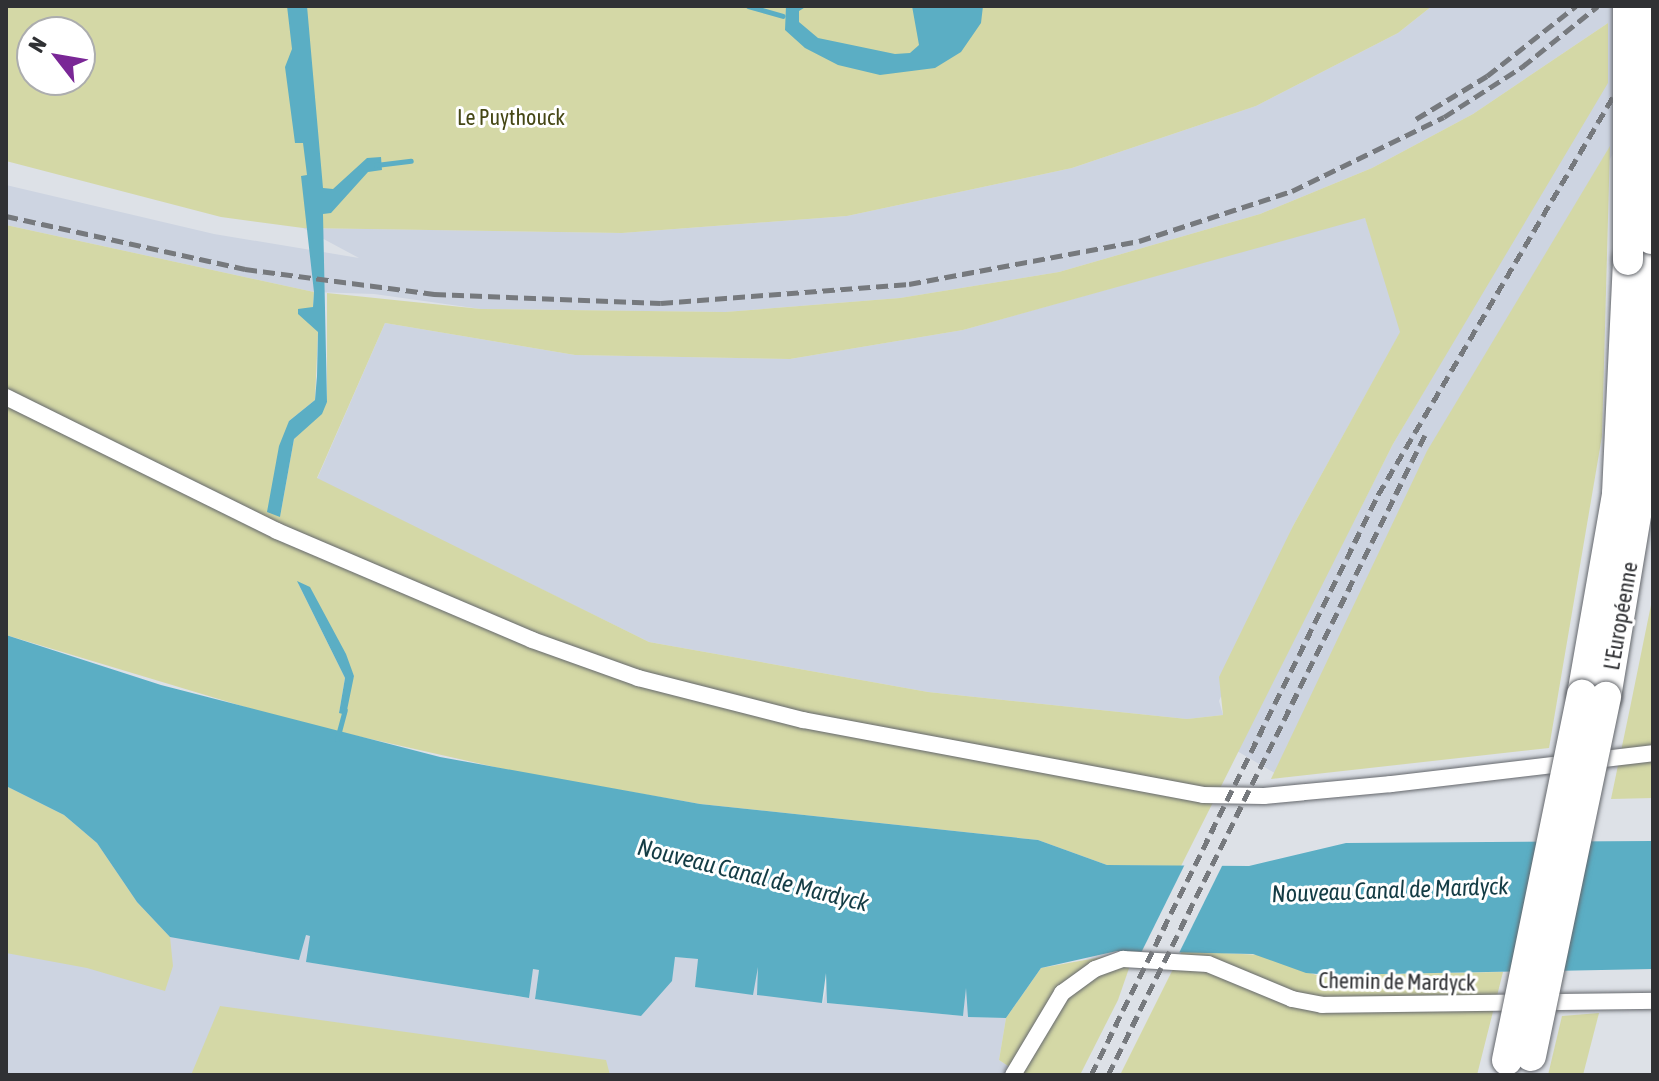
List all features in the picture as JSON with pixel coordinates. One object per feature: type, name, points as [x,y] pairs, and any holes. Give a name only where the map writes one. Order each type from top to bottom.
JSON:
[{"type":"highway","name":"L'Européenne","points":[[1594,696],[1617,494],[1628,260],[1628,6]]},
{"type":"highway","name":"L'Européenne","points":[[1517,1067],[1645,462],[1652,239],[1651,6]]},
{"type":"street","points":[[6,397],[277,531],[532,640],[638,678],[803,720],[1193,794],[1264,796],[1653,753]]},
{"type":"street","name":"Chemin de Mardyck","points":[[1013,1075],[1062,993],[1086,974],[1123,959],[1208,964],[1292,999],[1322,1005],[1653,1001]]},
{"type":"shaded area","points":[[1432,6],[1653,6],[1653,86],[1548,264],[1278,775],[1237,751],[1393,444],[1531,209],[1608,23],[1473,114],[1372,168],[1260,214],[1059,272],[900,298],[725,312],[481,309],[374,294],[314,292],[6,225],[6,185],[214,234],[359,258],[303,228],[622,233],[847,216],[1072,168],[1256,106],[1398,33]]},
{"type":"shaded area","points":[[1365,217],[1401,331],[1293,526],[1219,701],[1223,715],[1187,719],[928,692],[649,642],[317,479],[385,323],[575,355],[790,359],[963,330]]},
{"type":"shaded area","points":[[6,786],[299,959],[305,935],[311,936],[307,962],[528,998],[533,969],[539,970],[535,998],[675,957],[698,959],[696,987],[757,967],[823,1003],[829,974],[827,1003],[963,1016],[965,988],[970,989],[968,1017],[1006,1018],[999,1060],[1022,1075],[6,1075]]},
{"type":"green space","name":"Le Puythouck","points":[[6,6],[1432,6],[1398,33],[1256,106],[1072,168],[847,216],[622,233],[303,228],[221,217],[6,161]]},
{"type":"green space","points":[[1608,23],[1608,83],[1393,444],[1181,866],[1107,865],[1038,840],[700,804],[517,772],[295,722],[6,635],[6,225],[314,292],[313,307],[306,310],[318,332],[315,400],[289,421],[280,517],[294,439],[327,402],[327,293],[481,309],[725,312],[900,298],[1059,272],[1260,214],[1372,168],[1473,114]],"holes":[[[1365,218],[1400,332],[1293,526],[1219,677],[1223,715],[1187,719],[928,692],[649,642],[317,478],[385,323],[575,355],[790,359],[963,330]],[[298,583],[310,588],[354,676],[339,713],[345,678]]]},
{"type":"green space","points":[[1610,146],[1602,436],[1549,748],[1271,779],[1427,451]]},
{"type":"green space","points":[[1653,595],[1653,798],[1611,799],[1630,708]]},
{"type":"green space","points":[[6,786],[64,815],[97,843],[137,902],[170,937],[173,966],[165,991],[87,968],[6,953]]},
{"type":"green space","points":[[1135,951],[1118,1000],[1080,1075],[1022,1075],[999,1060],[1006,1018],[1041,968]]},
{"type":"green space","points":[[1182,951],[1261,955],[1316,975],[1503,972],[1477,1075],[1120,1075]]},
{"type":"green space","points":[[220,1006],[606,1060],[610,1075],[191,1075]]},
{"type":"green space","points":[[1599,1013],[1583,1075],[1548,1075],[1562,1016]]},
{"type":"water","points":[[287,6],[307,6],[323,188],[333,189],[367,158],[381,157],[382,170],[368,172],[331,213],[323,214],[327,402],[322,414],[294,439],[280,517],[267,512],[279,446],[289,421],[315,400],[318,332],[298,314],[298,309],[313,307],[314,292],[301,176],[307,175],[303,143],[295,143],[285,67],[292,49]]},
{"type":"water","points":[[786,6],[807,6],[799,11],[799,22],[818,38],[895,54],[910,53],[919,45],[912,6],[983,6],[981,23],[961,52],[935,68],[880,75],[838,65],[805,48],[785,30]]},
{"type":"water","points":[[297,581],[310,587],[346,654],[354,676],[346,715],[339,713],[345,678]]},
{"type":"water","name":"Nouveau Canal de Mardyck","points":[[6,635],[161,685],[440,757],[700,804],[1038,840],[1107,865],[1249,866],[1346,843],[1653,841],[1653,969],[1330,975],[1306,973],[1253,954],[1117,951],[1041,968],[1006,1018],[968,1017],[966,988],[963,1016],[827,1003],[826,973],[822,1003],[757,995],[758,967],[753,995],[695,987],[698,959],[675,957],[672,981],[641,1016],[535,999],[539,970],[533,969],[529,998],[306,962],[310,936],[306,935],[299,960],[170,937],[137,902],[97,843],[64,815],[6,786]]},
{"type":"pier","points":[[1186,862],[1224,862],[1178,955],[1140,955]]},
{"type":"waterway","points":[[748,6],[783,16]]},
{"type":"waterway","points":[[376,165],[411,161]]},
{"type":"waterway","points":[[337,739],[345,710]]},
{"type":"railway","points":[[1416,119],[1487,76],[1576,6]]},
{"type":"railway","points":[[6,216],[245,269],[434,294],[661,303],[909,284],[1139,241],[1292,191],[1444,117],[1522,67],[1598,6]]},
{"type":"railway","points":[[1091,1075],[1378,495],[1653,29]]},
{"type":"railway","points":[[1108,1075],[1426,433]]}]
